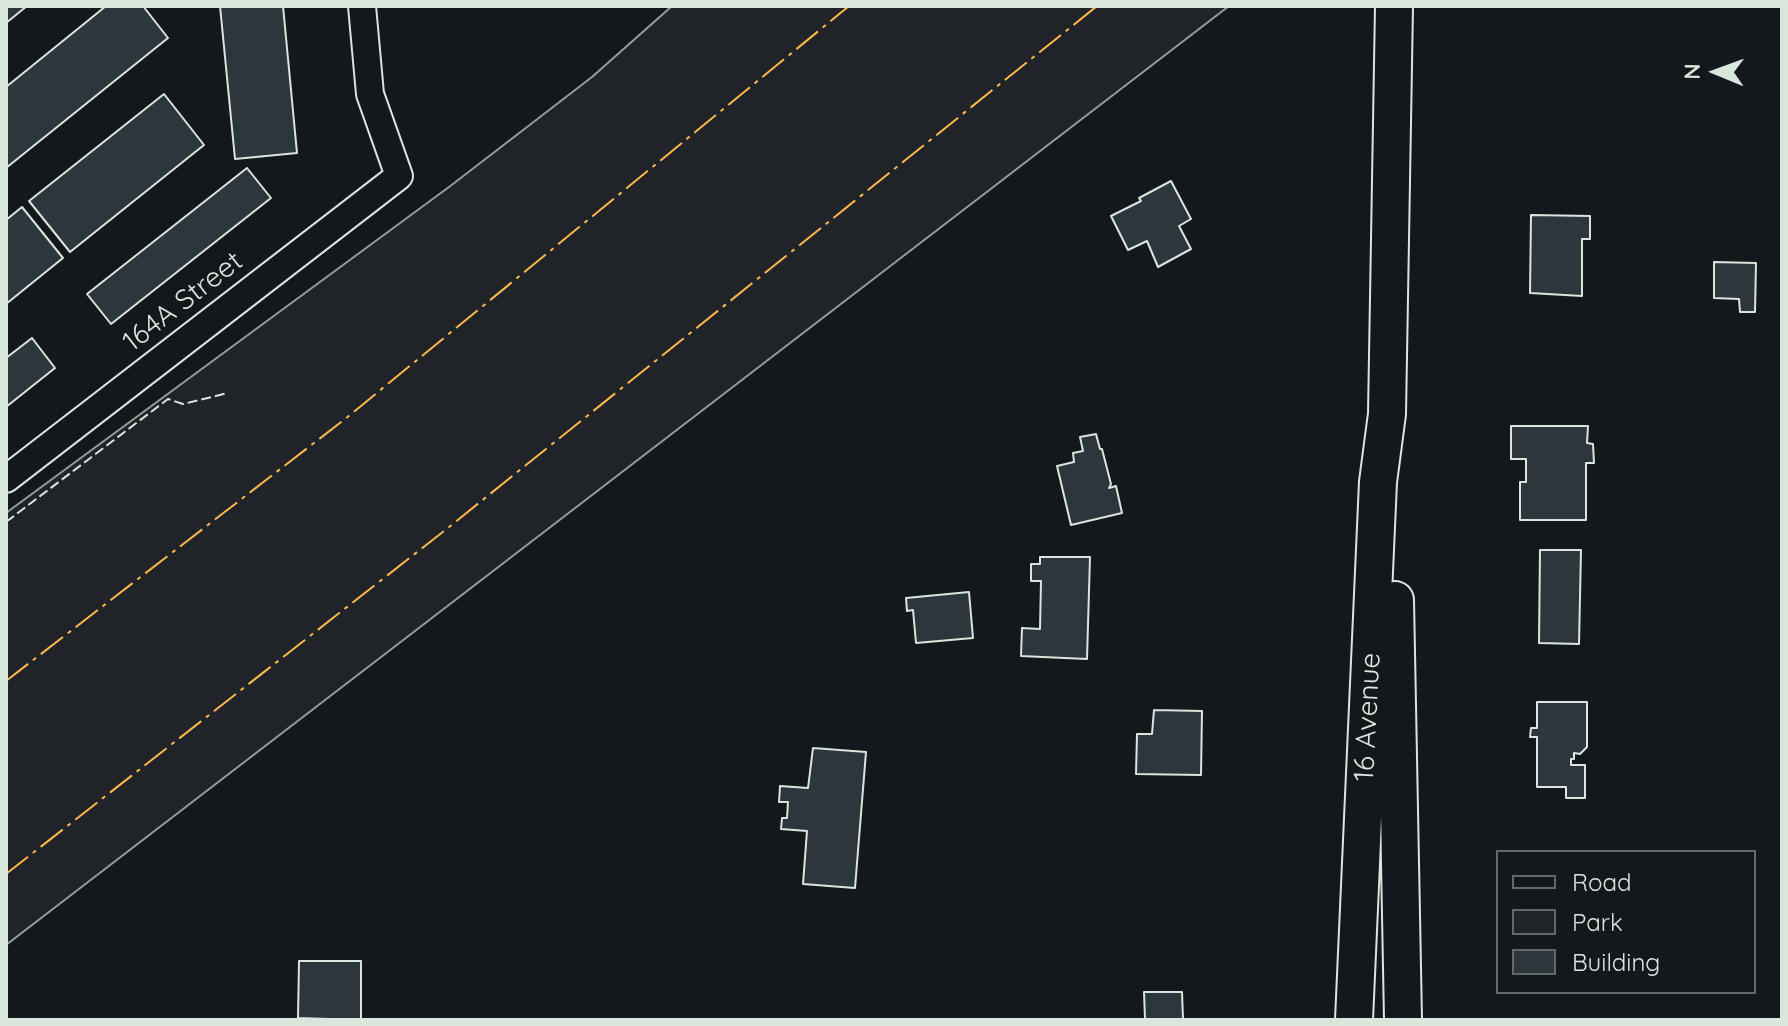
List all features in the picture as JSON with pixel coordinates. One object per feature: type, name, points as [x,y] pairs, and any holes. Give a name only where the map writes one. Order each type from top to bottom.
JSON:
[{"type":"main road","name":"16 Avenue","points":[[1394,6],[1387,414],[1393,482],[1403,1020]]},
{"type":"main road","name":"16 Avenue","points":[[1354,1020],[1378,482],[1387,414]]},
{"type":"street","name":"164A Street","points":[[6,479],[399,176],[370,94],[362,6]]},
{"type":"green space","points":[[672,6],[1229,6],[6,945],[6,513],[449,187],[592,77]]},
{"type":"building","points":[[6,6],[27,6],[6,23]]},
{"type":"building","points":[[106,6],[143,6],[168,38],[6,168],[6,87]]},
{"type":"building","points":[[220,6],[283,6],[297,153],[235,159]]},
{"type":"building","points":[[164,94],[204,145],[70,252],[29,201]]},
{"type":"building","points":[[247,168],[271,198],[111,324],[87,294]]},
{"type":"building","points":[[1171,181],[1191,219],[1179,226],[1191,249],[1158,267],[1147,241],[1128,250],[1111,216]]},
{"type":"building","points":[[22,207],[63,258],[6,304],[6,220]]},
{"type":"building","points":[[1531,215],[1590,216],[1590,239],[1582,239],[1582,296],[1530,293]]},
{"type":"building","points":[[1714,262],[1756,263],[1755,312],[1740,312],[1739,299],[1714,298]]},
{"type":"building","points":[[32,338],[55,368],[6,407],[6,358]]},
{"type":"building","points":[[1511,426],[1588,426],[1587,443],[1593,444],[1594,463],[1586,463],[1586,520],[1520,520],[1520,482],[1526,482],[1526,459],[1511,459]]},
{"type":"building","points":[[1096,434],[1111,484],[1109,488],[1116,486],[1122,513],[1071,525],[1057,466],[1074,462],[1073,453],[1083,451],[1080,437]]},
{"type":"building","points":[[1540,550],[1581,550],[1579,644],[1539,643]]},
{"type":"building","points":[[1040,557],[1090,557],[1087,659],[1021,656],[1022,628],[1040,629],[1041,581],[1031,581],[1031,564],[1040,564]]},
{"type":"building","points":[[969,592],[973,638],[916,643],[913,610],[907,611],[906,598]]},
{"type":"building","points":[[1537,702],[1587,702],[1587,747],[1580,754],[1574,753],[1574,759],[1571,759],[1571,765],[1585,765],[1585,798],[1566,798],[1566,787],[1537,787],[1537,737],[1530,737],[1531,728],[1537,728]]},
{"type":"building","points":[[1154,710],[1202,711],[1201,775],[1136,774],[1137,734],[1152,734]]},
{"type":"building","points":[[813,748],[866,752],[855,888],[803,884],[807,831],[781,829],[782,818],[787,818],[788,802],[779,802],[780,786],[808,788]]},
{"type":"building","points":[[299,961],[361,961],[361,1020],[298,1018]]},
{"type":"building","points":[[1144,992],[1182,992],[1183,1019],[1145,1019]]},
{"type":"fence","points":[[6,522],[168,399],[183,404],[228,393]]},
{"type":"power","points":[[6,681],[345,419],[849,6]]},
{"type":"power","points":[[6,874],[444,531],[1097,6]]}]
